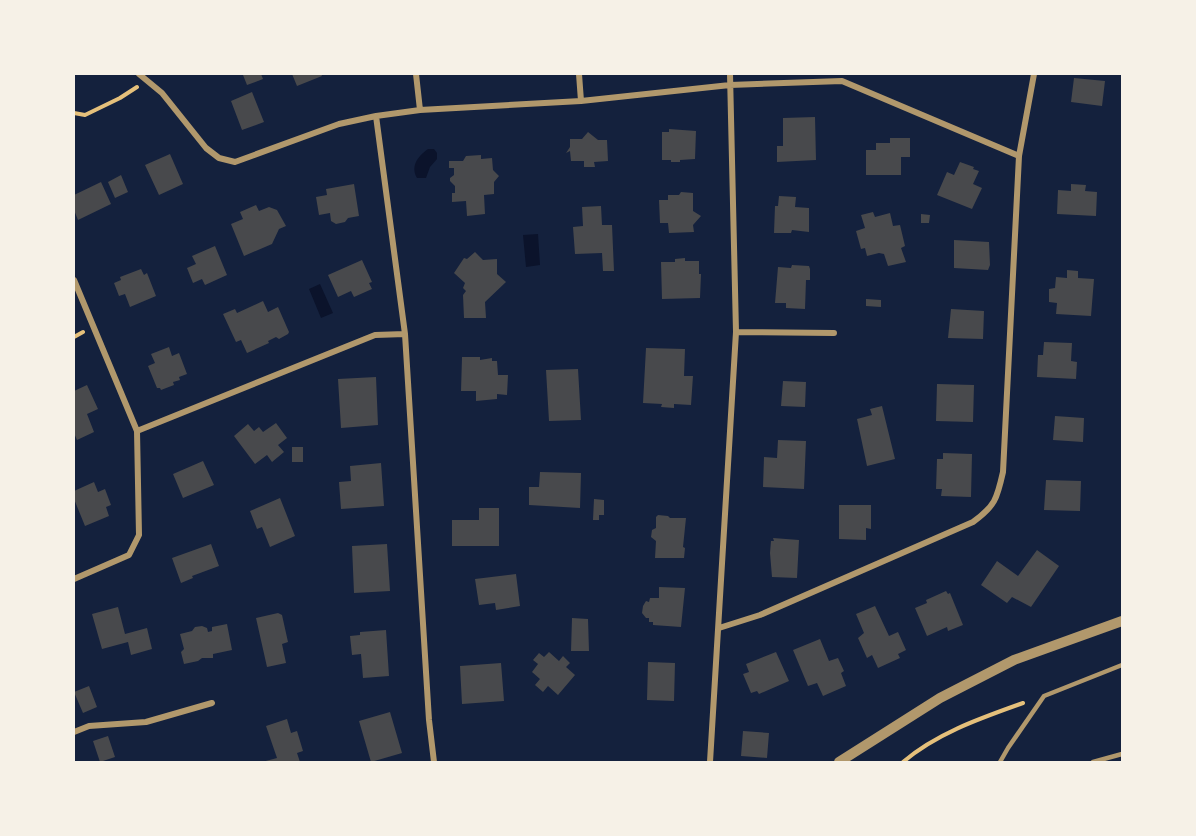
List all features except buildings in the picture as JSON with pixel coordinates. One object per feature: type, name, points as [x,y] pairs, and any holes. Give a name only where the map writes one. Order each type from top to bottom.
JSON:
[{"type":"street","points":[[139,74],[162,93],[206,148],[219,158],[235,162],[339,124],[420,110],[581,101],[730,85],[842,81],[1019,156]]},
{"type":"street","points":[[416,74],[420,110]]},
{"type":"street","points":[[579,74],[581,101]]},
{"type":"street","points":[[710,762],[720,628],[736,332],[730,74]]},
{"type":"street","points":[[720,628],[760,615],[973,522],[990,510],[999,493],[1003,472],[1019,156],[1034,74]]},
{"type":"street","points":[[376,116],[405,334],[429,720],[434,762]]},
{"type":"street","points":[[74,280],[137,431],[139,535],[129,555],[74,579]]},
{"type":"street","points":[[736,332],[834,333]]},
{"type":"street","points":[[137,431],[375,335],[405,334]]},
{"type":"street","points":[[839,762],[940,698],[1014,660],[1122,621]]},
{"type":"street","points":[[74,732],[89,726],[146,722],[212,703]]},
{"type":"lane","points":[[1000,762],[1044,696],[1122,665]]},
{"type":"lane","points":[[1093,762],[1122,754]]},
{"type":"path","points":[[74,113],[85,115],[120,98],[147,80]]},
{"type":"path","points":[[903,762],[916,751],[976,720],[1044,696]]},
{"type":"water","points":[[428,149],[434,149],[437,159],[430,167],[426,178],[417,178],[414,169],[416,162]]},
{"type":"water","points":[[538,234],[540,265],[526,267],[523,235]]},
{"type":"water","points":[[320,284],[333,313],[321,318],[309,289]]}]
